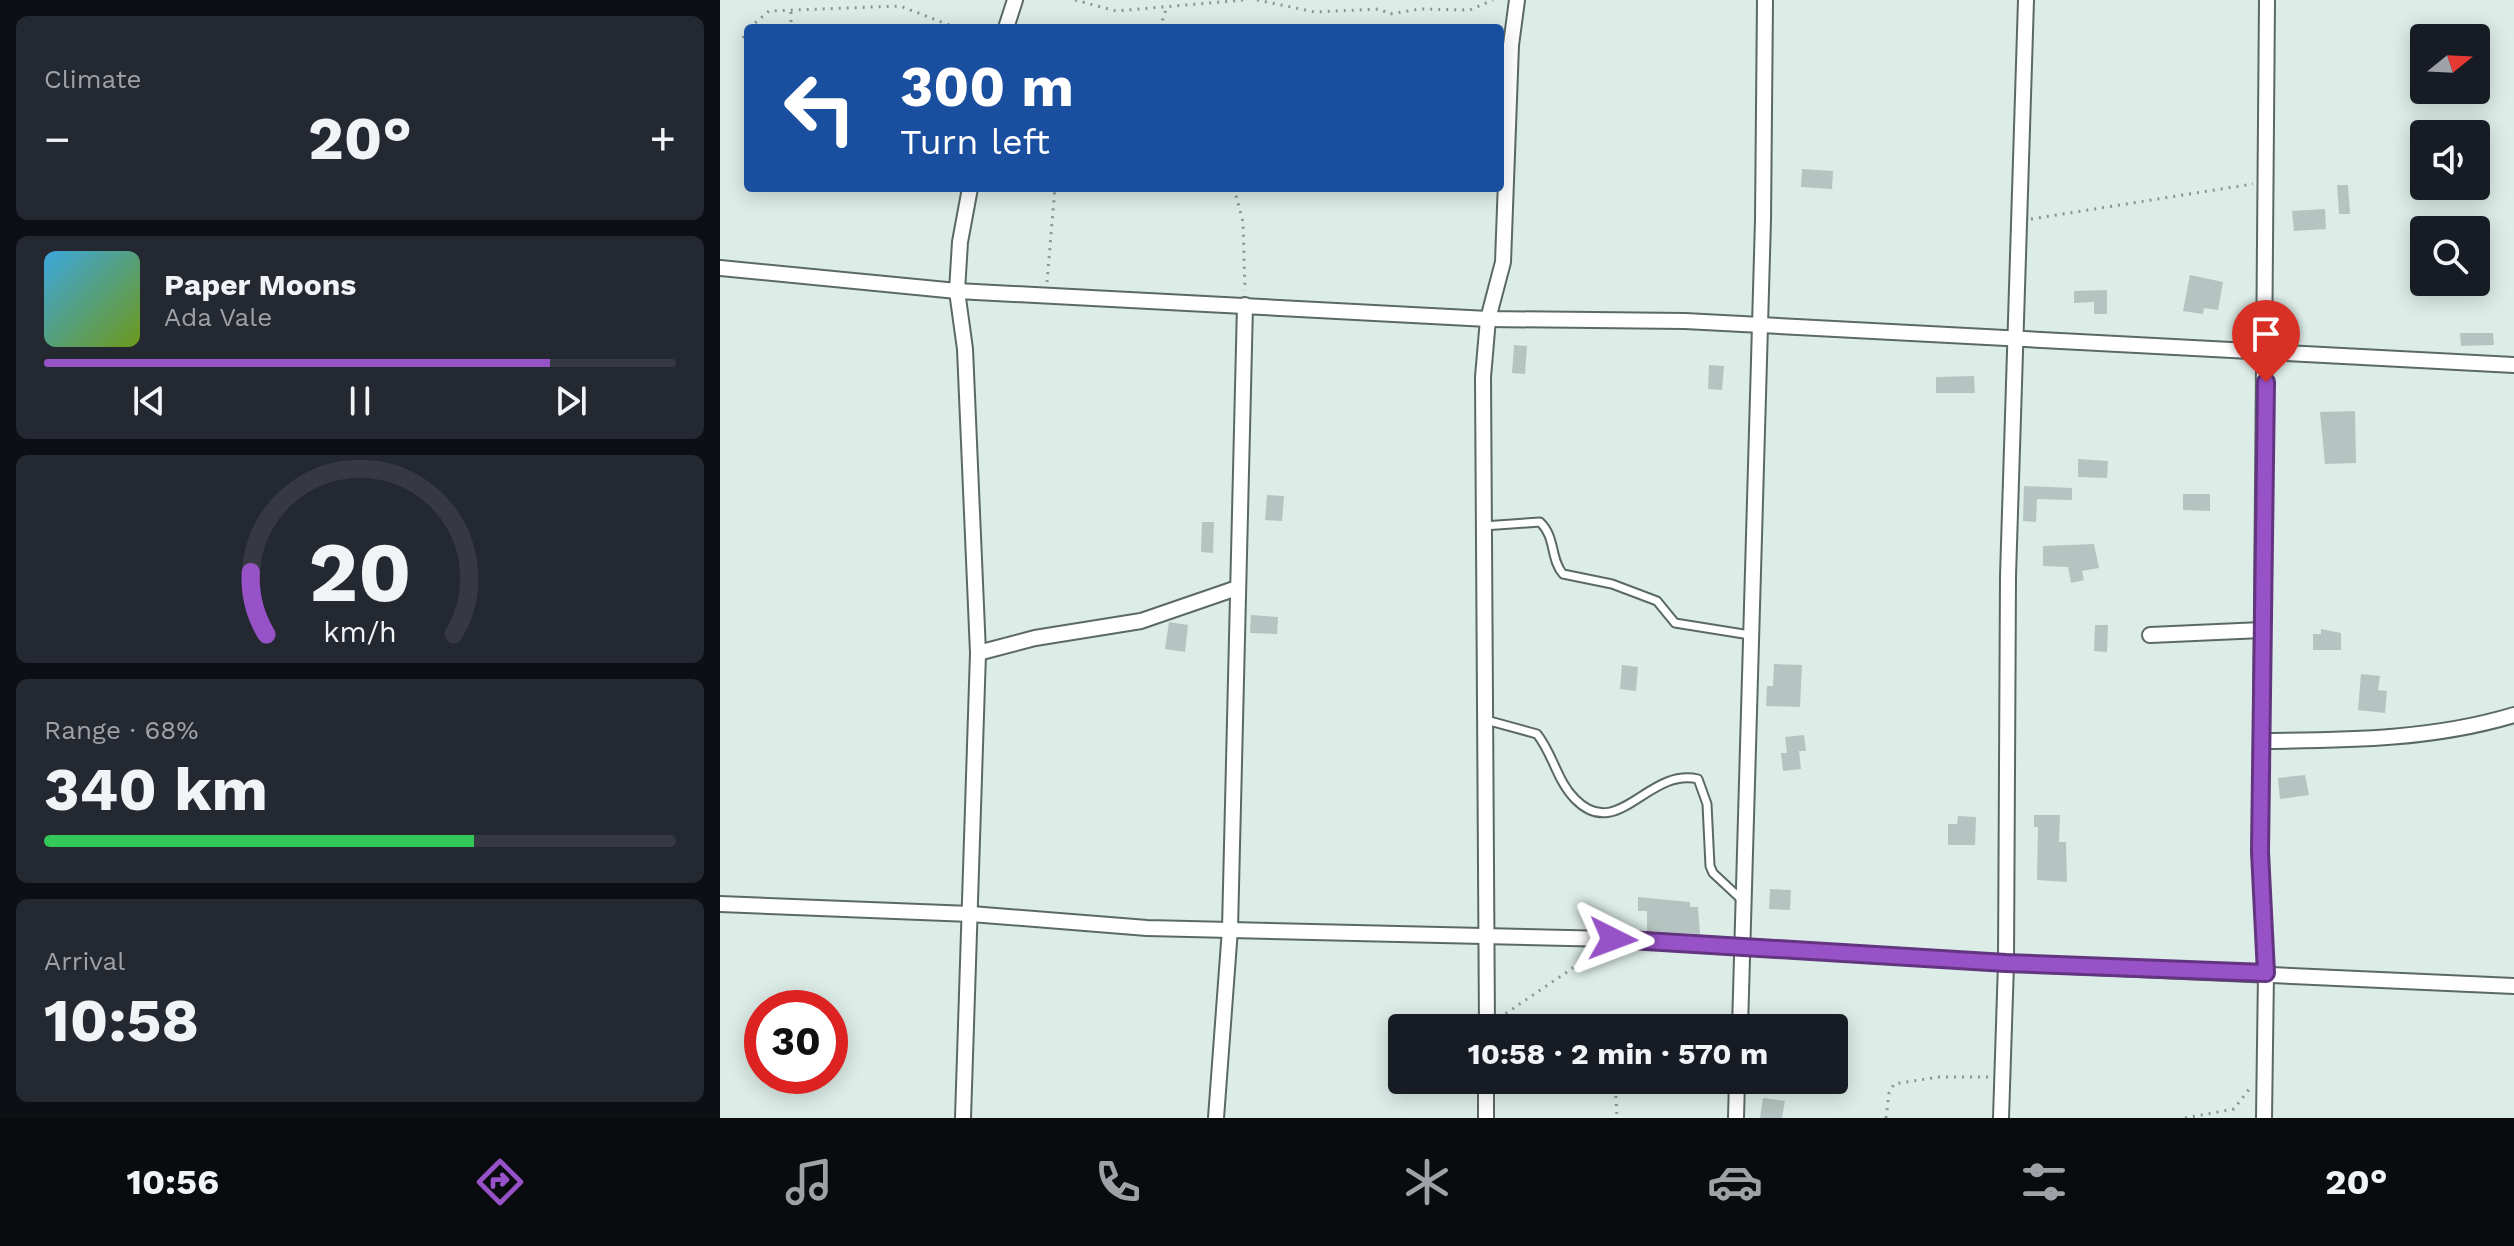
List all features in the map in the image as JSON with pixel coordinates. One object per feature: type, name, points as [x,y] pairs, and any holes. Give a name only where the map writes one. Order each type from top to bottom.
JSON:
[{"type":"street","points":[[1007,24],[1015,0]]},
{"type":"street","points":[[1487,1014],[1482,390],[1488,319],[1503,262],[1511,45],[1517,0]]},
{"type":"street","points":[[1741,1014],[1760,326],[1765,0]]},
{"type":"street","points":[[2001,1118],[2006,963],[2008,576],[2018,339],[2026,0]]},
{"type":"street","points":[[2264,1118],[2266,973],[2260,852],[2267,0]]},
{"type":"street","points":[[963,1118],[978,653],[965,349],[957,291],[960,242],[969,192]]},
{"type":"street","points":[[720,268],[957,291],[1488,319],[1685,321],[2514,365]]},
{"type":"street","points":[[1216,1118],[1230,929],[1245,305]]},
{"type":"street","points":[[978,653],[1035,638],[1141,621],[1237,588]]},
{"type":"street","points":[[2150,635],[2262,630]]},
{"type":"street","points":[[2261,741],[2357,740],[2423,735],[2514,715]]},
{"type":"street","points":[[720,904],[971,914],[1147,928],[1613,939],[2006,963],[2514,986]]},
{"type":"street","points":[[1486,1094],[1486,1118]]},
{"type":"street","points":[[1736,1118],[1737,1094]]},
{"type":"lane","points":[[1483,526],[1540,522],[1552,538],[1561,573],[1612,584],[1657,601],[1675,623],[1750,635]]},
{"type":"lane","points":[[1484,720],[1537,734],[1565,787],[1576,800],[1597,813],[1622,810],[1653,786],[1668,780],[1684,775],[1698,779],[1706,795],[1713,873],[1745,903]]},
{"type":"path","points":[[885,7],[889,0]]},
{"type":"path","points":[[1075,0],[1116,11],[1244,0]]},
{"type":"path","points":[[1257,0],[1315,12],[1379,9],[1390,14],[1420,9],[1470,10],[1493,0]]},
{"type":"path","points":[[754,24],[765,12],[885,7],[910,8],[948,24]]},
{"type":"path","points":[[1161,24],[1167,9]]},
{"type":"path","points":[[791,12],[791,24]]},
{"type":"path","points":[[2020,221],[2084,208],[2266,182]]},
{"type":"path","points":[[1047,294],[1054,192]]},
{"type":"path","points":[[1235,192],[1243,222],[1245,305]]},
{"type":"path","points":[[1507,1014],[1613,939]]},
{"type":"path","points":[[1886,1118],[1889,1093],[1894,1084],[1939,1077],[2001,1077]]},
{"type":"path","points":[[2185,1118],[2234,1109],[2252,1086]]},
{"type":"path","points":[[1616,1094],[1617,1118]]},
{"type":"building","points":[[1802,169],[1833,171],[1832,189],[1801,187]]},
{"type":"building","points":[[2337,185],[2348,185],[2350,214],[2339,214]]},
{"type":"building","points":[[2325,209],[2326,229],[2294,231],[2292,211]]},
{"type":"building","points":[[2190,275],[2223,282],[2218,310],[2204,308],[2203,314],[2183,311]]},
{"type":"building","points":[[2107,290],[2107,314],[2094,314],[2094,302],[2074,303],[2074,291]]},
{"type":"building","points":[[2460,333],[2493,333],[2494,345],[2461,346]]},
{"type":"building","points":[[1514,345],[1527,346],[1525,374],[1512,373]]},
{"type":"building","points":[[1709,365],[1724,366],[1722,390],[1708,389]]},
{"type":"building","points":[[1974,376],[1975,393],[1936,393],[1936,377]]},
{"type":"building","points":[[2355,411],[2356,463],[2325,464],[2320,412]]},
{"type":"building","points":[[2078,459],[2108,461],[2107,478],[2078,477]]},
{"type":"building","points":[[2024,486],[2072,488],[2072,500],[2037,499],[2036,522],[2023,521]]},
{"type":"building","points":[[2183,494],[2210,494],[2210,511],[2183,510]]},
{"type":"building","points":[[1267,495],[1284,496],[1282,521],[1265,520]]},
{"type":"building","points":[[1202,522],[1214,522],[1213,553],[1201,552]]},
{"type":"building","points":[[2094,544],[2099,568],[2082,571],[2084,580],[2071,583],[2068,567],[2043,566],[2043,546]]},
{"type":"building","points":[[1251,615],[1278,617],[1277,634],[1250,633]]},
{"type":"building","points":[[1169,622],[1188,625],[1185,652],[1165,649]]},
{"type":"building","points":[[2095,625],[2108,625],[2107,652],[2094,651]]},
{"type":"building","points":[[2321,629],[2341,633],[2341,650],[2313,650],[2313,634],[2321,634]]},
{"type":"building","points":[[1774,664],[1802,665],[1800,707],[1766,706],[1767,686],[1773,686]]},
{"type":"building","points":[[1622,665],[1638,667],[1636,691],[1620,689]]},
{"type":"building","points":[[2361,674],[2380,676],[2378,690],[2387,691],[2385,713],[2358,710]]},
{"type":"building","points":[[1804,735],[1806,751],[1799,751],[1801,769],[1783,771],[1781,753],[1787,753],[1785,737]]},
{"type":"building","points":[[2305,775],[2309,795],[2280,799],[2278,778]]},
{"type":"building","points":[[2034,815],[2060,815],[2059,842],[2066,842],[2067,882],[2037,880],[2038,827],[2034,827]]},
{"type":"building","points":[[1958,816],[1976,817],[1975,845],[1948,845],[1948,824],[1957,824]]},
{"type":"building","points":[[1770,889],[1791,890],[1790,910],[1769,909]]},
{"type":"building","points":[[1638,897],[1690,902],[1690,907],[1698,907],[1700,934],[1647,931],[1647,911],[1638,911]]},
{"type":"building","points":[[1763,1098],[1785,1101],[1782,1118],[1760,1118]]},
{"type":"route","points":[[1613,939],[2006,963],[2266,973],[2260,852],[2266,382]]}]
